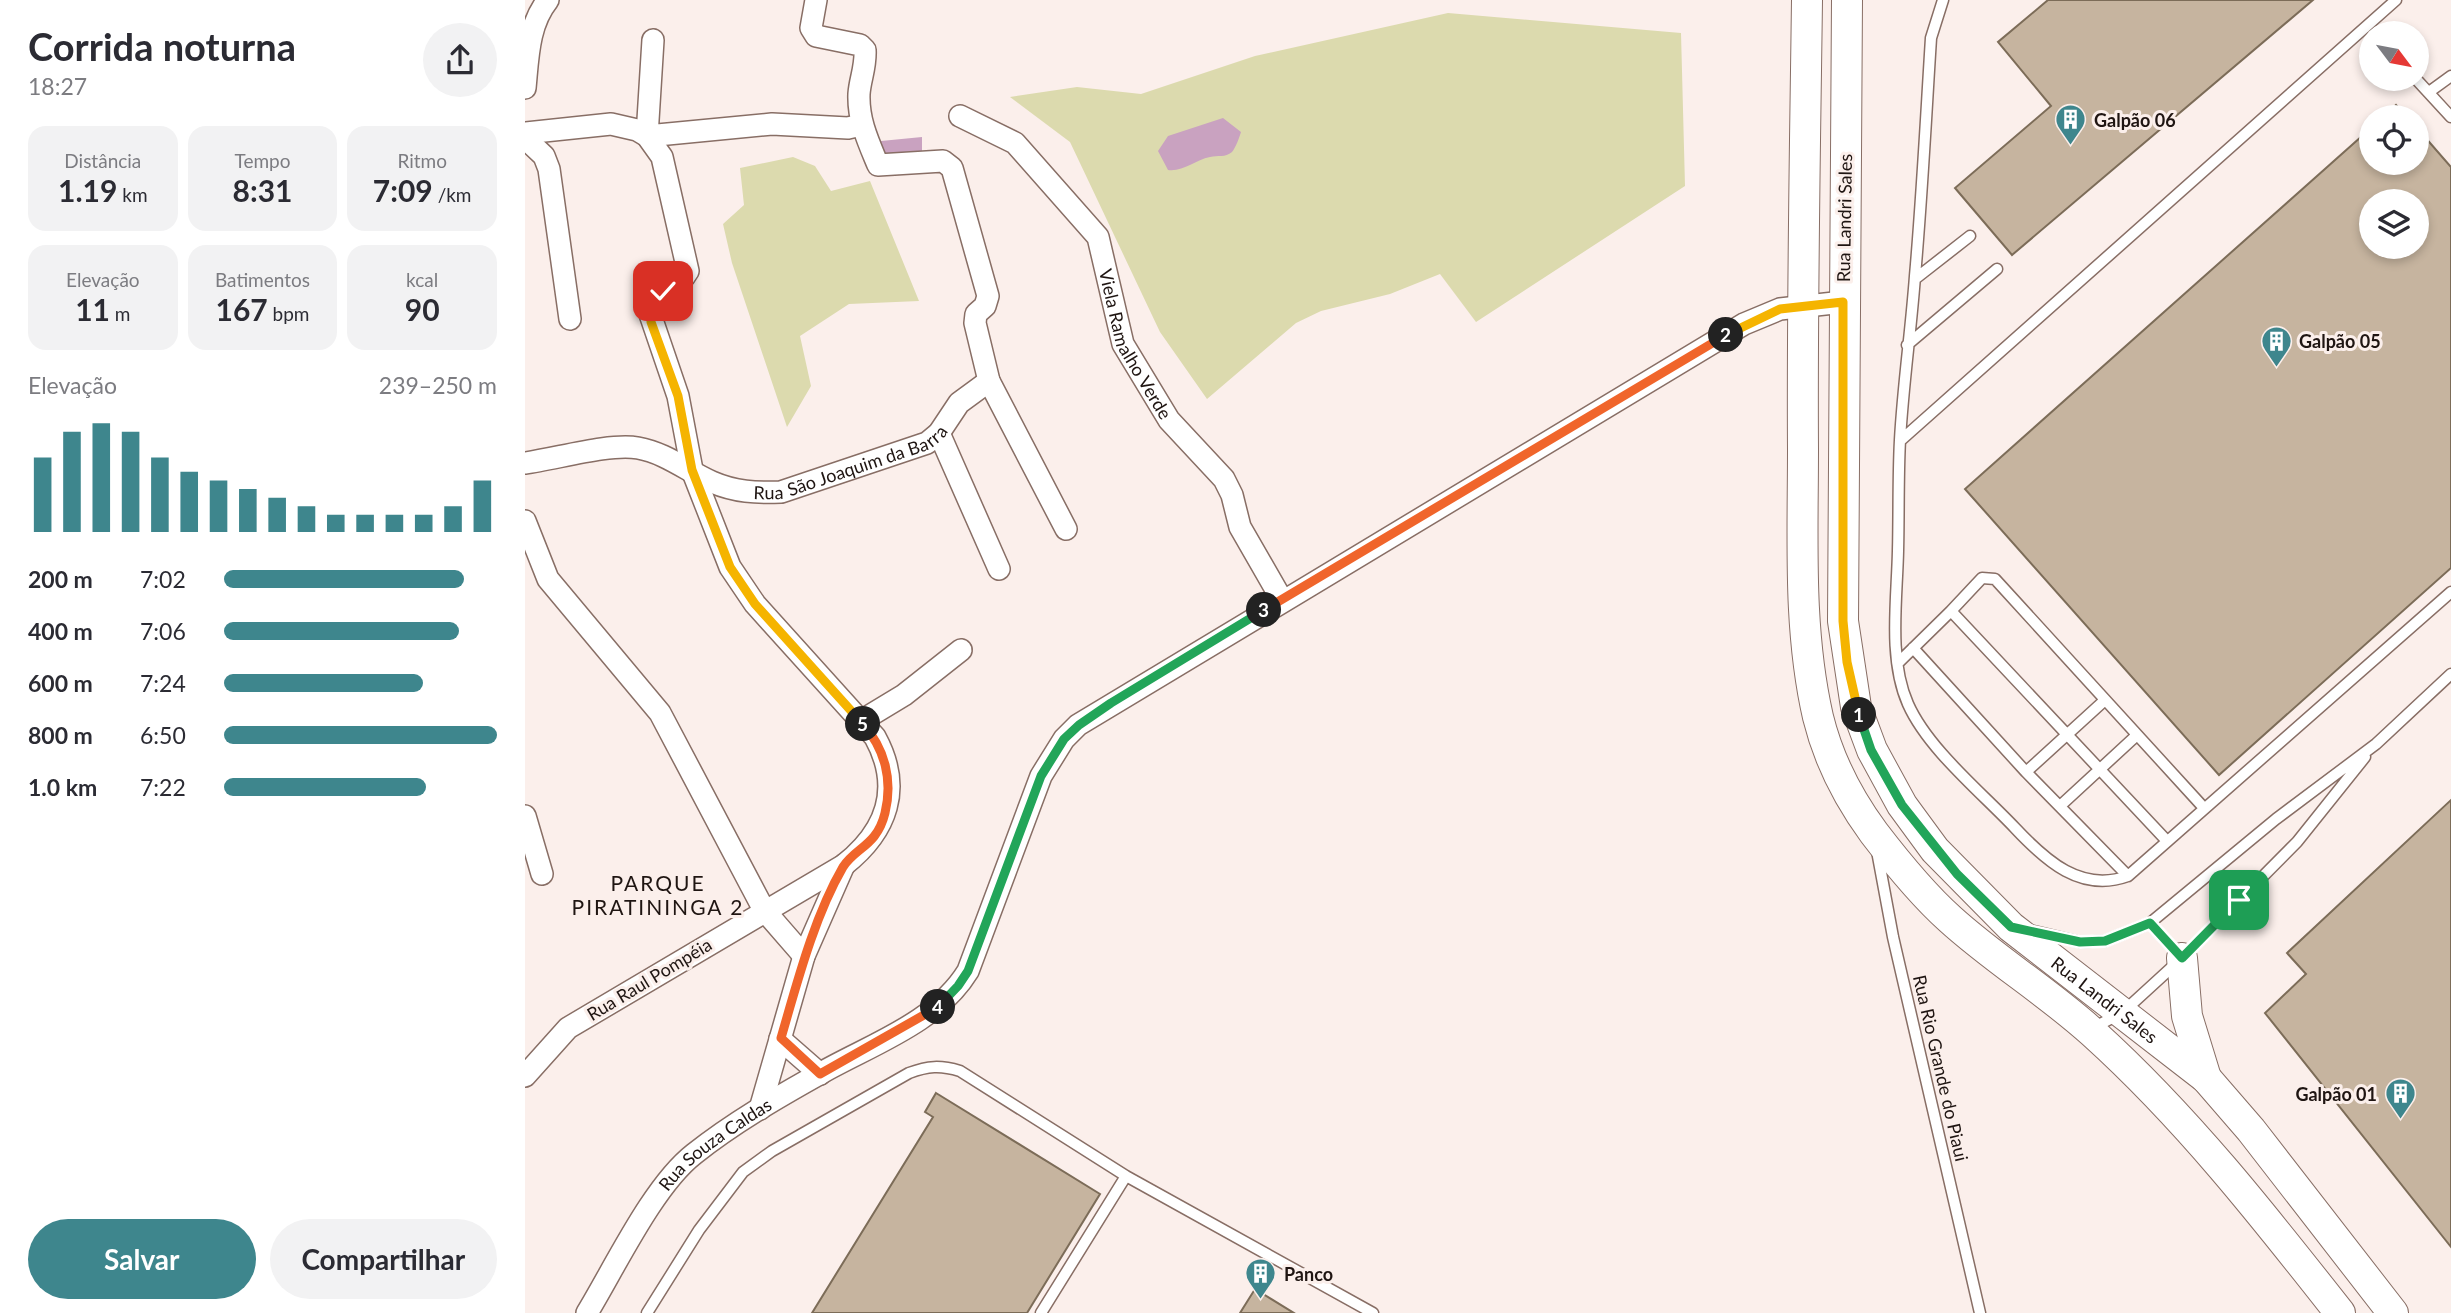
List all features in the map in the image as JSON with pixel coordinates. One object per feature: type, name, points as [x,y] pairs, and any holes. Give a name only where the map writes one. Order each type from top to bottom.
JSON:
[{"type":"street","points":[[525,88],[531,35],[536,17],[548,0]]},
{"type":"street","points":[[816,0],[811,28],[816,36],[860,45],[865,50],[866,69],[859,92],[861,125],[878,165],[943,162],[952,168],[988,296],[985,306],[976,314],[975,323],[989,381],[1066,529]]},
{"type":"street","name":"Rua Landri Sales","points":[[1807,0],[1802,305],[1804,593],[1811,674],[1828,749],[1843,783],[1873,831],[1923,893],[1951,921],[1997,938],[2123,1012],[2206,1078],[2251,1130],[2393,1313]]},
{"type":"street","name":"Rua Landri Sales","points":[[1847,0],[1843,621],[1856,707],[1871,750],[1902,805],[1957,874],[1997,938],[2157,1092],[2196,1135],[2340,1313]]},
{"type":"street","points":[[647,136],[653,40]]},
{"type":"street","name":"Viela Ramalho Verde","points":[[960,116],[1015,143],[1098,237],[1123,344],[1169,420],[1224,480],[1233,495],[1240,527],[1282,600]]},
{"type":"street","points":[[525,136],[611,124],[637,130],[647,136],[772,124],[848,128],[861,125]]},
{"type":"street","points":[[525,136],[544,156],[549,169],[570,319]]},
{"type":"street","name":"Rua Raul Pompéia","points":[[525,1076],[568,1028],[844,865],[867,846],[878,831],[887,797],[884,754],[861,721],[755,604],[730,567],[692,470],[678,396],[650,314],[658,296],[681,280],[688,271],[662,157],[647,136]]},
{"type":"street","points":[[760,1109],[931,1013],[958,986],[968,971],[1041,776],[1064,739],[1079,725],[1111,703],[1744,324],[1780,309],[1843,302]]},
{"type":"street","name":"Rua São Joaquim da Barra","points":[[692,470],[727,488],[758,493],[781,492],[913,449],[939,433],[959,403],[989,381]]},
{"type":"street","points":[[939,433],[999,569]]},
{"type":"street","points":[[525,463],[628,448],[655,453],[692,470]]},
{"type":"street","points":[[525,521],[548,579],[660,713],[764,911],[804,956]]},
{"type":"street","points":[[861,721],[904,695],[961,650]]},
{"type":"street","points":[[525,816],[542,874]]},
{"type":"street","name":"Rua Souza Caldas","points":[[587,1313],[657,1197],[682,1165],[760,1109],[804,956],[844,865]]},
{"type":"street","points":[[2182,958],[2187,1016],[2206,1078]]},
{"type":"street","points":[[781,1038],[820,1074]]},
{"type":"lane","points":[[1943,0],[1931,38],[1915,279],[1900,442],[1899,662],[1908,703],[1919,724],[2038,853],[2055,865],[2091,881],[2112,882],[2129,876],[2451,592]]},
{"type":"lane","points":[[2377,21],[2396,0]]},
{"type":"lane","points":[[1900,442],[2359,39]]},
{"type":"lane","points":[[2451,76],[2429,92],[2451,117]]},
{"type":"lane","points":[[1915,279],[1970,236]]},
{"type":"lane","points":[[1907,345],[1997,269]]},
{"type":"lane","points":[[1899,662],[1982,578],[1995,579],[2204,808]]},
{"type":"lane","points":[[1951,611],[2167,841]]},
{"type":"lane","points":[[1913,648],[2026,772],[2129,876]]},
{"type":"lane","points":[[1997,938],[2105,941],[2150,923],[2276,819],[2376,744],[2451,674]]},
{"type":"lane","points":[[2026,772],[2105,700]]},
{"type":"lane","points":[[2060,806],[2137,735]]},
{"type":"lane","points":[[2089,1029],[2123,1012],[2182,958],[2297,842],[2376,744]]},
{"type":"lane","name":"Rua Rio Grande do Piaui","points":[[1873,831],[1893,937],[1980,1313]]},
{"type":"lane","points":[[2150,923],[2182,958]]},
{"type":"lane","points":[[647,1313],[699,1230],[743,1172],[772,1151],[863,1099],[909,1073],[929,1066],[944,1066],[960,1071],[1126,1176],[1373,1313]]},
{"type":"lane","points":[[1041,1313],[1126,1176]]},
{"type":"shaded area","points":[[1448,13],[1681,33],[1685,186],[1476,322],[1440,274],[1390,294],[1321,311],[1296,323],[1207,399],[1160,332],[1070,142],[1010,97],[1077,87],[1141,94],[1255,56]]},
{"type":"shaded area","points":[[1223,118],[1241,132],[1232,152],[1168,170],[1158,151],[1168,136]]},
{"type":"shaded area","points":[[922,137],[922,154],[882,158],[881,141]]},
{"type":"shaded area","points":[[793,157],[815,166],[831,191],[870,181],[919,301],[849,304],[800,336],[811,386],[787,427],[732,263],[723,224],[744,205],[740,168]]},
{"type":"building","name":"Galpão 06","points":[[2048,0],[2313,0],[2012,255],[1955,188],[2051,106],[1998,42]]},
{"type":"building","name":"Galpão 05","points":[[2359,139],[2359,175],[2429,175],[2429,142],[2451,167],[2451,568],[2219,775],[1965,489]]},
{"type":"building","name":"Galpão 01","points":[[2451,800],[2451,1247],[2265,1013],[2306,974],[2287,953]]},
{"type":"building","points":[[936,1093],[1100,1194],[1027,1313],[812,1313],[933,1117],[925,1112]]},
{"type":"building","name":"Panco","points":[[1255,1289],[1294,1313],[1240,1313]]},
{"type":"place","name":"Galpão 06","points":[[2071,147]]},
{"type":"place","name":"Galpão 05","points":[[2276,368]]},
{"type":"place","name":"Galpão 01","points":[[2400,1121]]},
{"type":"place","name":"Panco","points":[[1261,1301]]},
{"type":"district","name":"PARQUE PIRATININGA 2","points":[[658,894]]},
{"type":"route","points":[[663,291],[651,307],[651,322],[678,396],[692,470],[730,567],[755,604],[875,737],[884,754],[887,777],[885,814],[878,831],[867,846],[844,865],[804,956],[781,1038],[820,1074],[931,1013],[958,986],[968,971],[1041,776],[1052,755],[1079,725],[1196,651],[1744,324],[1780,309],[1802,305],[1843,302],[1843,621],[1847,662],[1856,707],[1871,750],[1902,805],[1935,850],[2011,927],[2080,942],[2105,941],[2150,923],[2182,958],[2239,900]]}]
